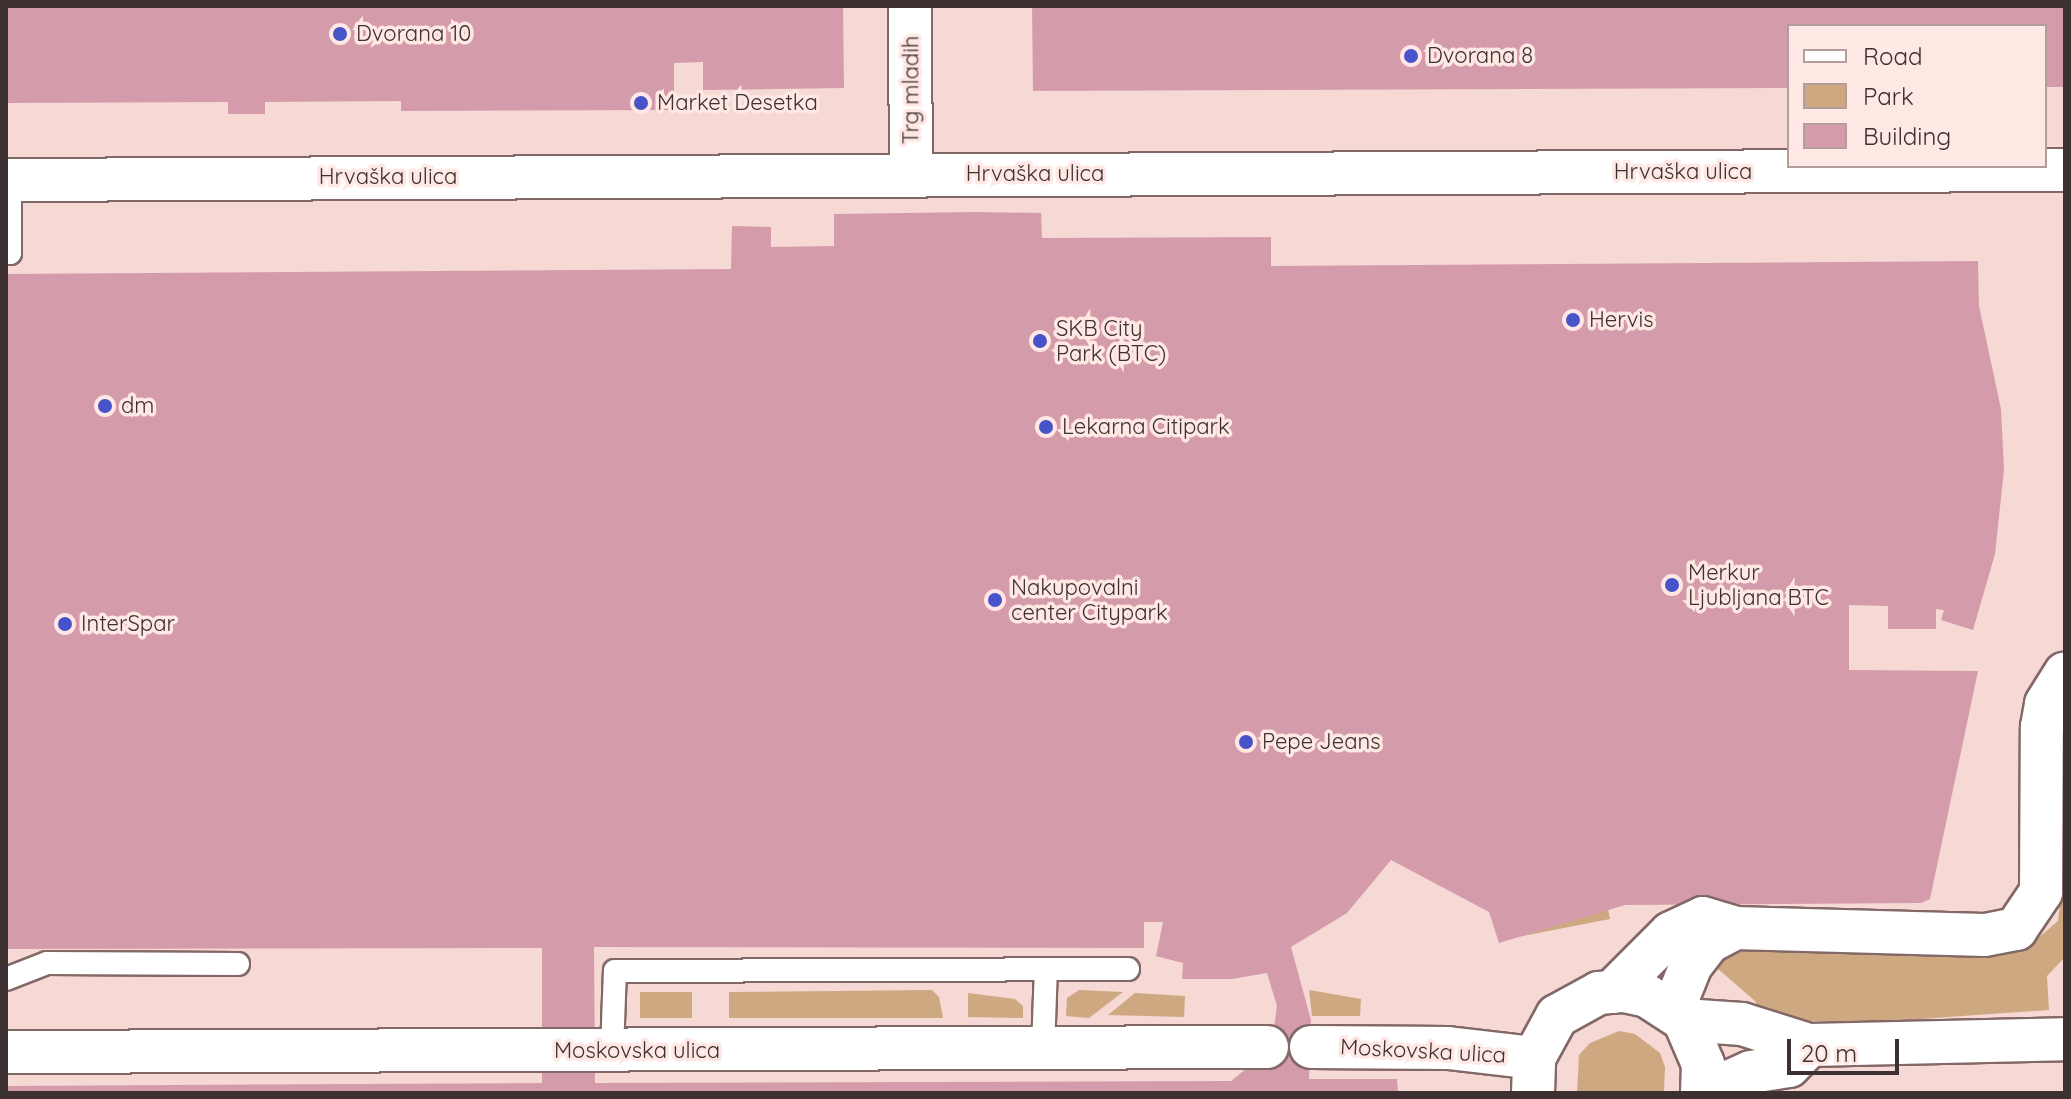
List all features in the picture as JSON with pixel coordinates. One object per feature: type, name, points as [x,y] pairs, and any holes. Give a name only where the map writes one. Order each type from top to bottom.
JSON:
[{"type":"street","name":"Trg mladih","points":[[910,6],[911,175]]},
{"type":"street","name":"Hrvaška ulica","points":[[8,180],[2065,170]]},
{"type":"street","points":[[1612,992],[1687,921],[1703,918],[1735,928],[1985,935],[2016,929],[2041,892],[2042,727],[2046,704],[2065,674]]},
{"type":"street","points":[[1735,928],[1709,942],[1691,965],[1679,1015],[1703,1064],[1703,1093],[1751,1072],[1789,1066],[1809,1045]]},
{"type":"street","points":[[1534,1076],[1557,1016],[1577,1001],[1612,992],[1647,996],[1679,1015],[1742,1024],[1809,1045],[2065,1039]]},
{"type":"street","name":"Moskovska ulica","points":[[7,1046],[612,1051],[1267,1047]]},
{"type":"street","name":"Moskovska ulica","points":[[1311,1047],[1448,1048],[1534,1076]]},
{"type":"lane","points":[[8,180],[8,253]]},
{"type":"lane","points":[[6,979],[47,963],[238,964]]},
{"type":"lane","points":[[1043,1049],[1046,969]]},
{"type":"lane","points":[[612,1051],[615,971],[1128,969]]},
{"type":"green space","points":[[2065,856],[2065,957],[2047,976],[2049,1010],[1891,1021],[1806,1021],[1761,1014],[1755,1001],[1717,968],[1733,950],[2024,950],[2058,921]]},
{"type":"green space","points":[[1608,909],[1610,919],[1518,937]]},
{"type":"green space","points":[[932,990],[939,997],[943,1018],[729,1018],[729,992]]},
{"type":"green space","points":[[1079,990],[1123,992],[1089,1018],[1066,1016],[1067,998]]},
{"type":"green space","points":[[1309,990],[1361,999],[1360,1016],[1312,1016]]},
{"type":"green space","points":[[640,992],[692,992],[692,1018],[640,1018]]},
{"type":"green space","points":[[968,993],[1015,999],[1023,1006],[1023,1018],[968,1017]]},
{"type":"green space","points":[[1135,993],[1185,996],[1184,1017],[1108,1015]]},
{"type":"green space","points":[[1619,1031],[1635,1034],[1660,1053],[1665,1067],[1664,1093],[1577,1093],[1579,1055],[1590,1043]]},
{"type":"building","name":"Dvorana 10","points":[[6,6],[843,6],[844,88],[703,90],[703,62],[674,63],[674,110],[401,111],[401,101],[265,102],[265,114],[228,114],[228,102],[6,103]]},
{"type":"building","name":"Dvorana 8","points":[[1032,6],[2065,6],[2065,87],[2047,87],[2047,24],[1787,24],[1787,88],[1033,91]]},
{"type":"building","name":"Nakupovalni center Citypark","points":[[1041,213],[1042,238],[1271,237],[1271,266],[1978,261],[1979,306],[2001,409],[2004,470],[1995,554],[1973,630],[1941,620],[1944,610],[1936,609],[1936,629],[1888,629],[1888,606],[1849,605],[1849,670],[1978,671],[1930,899],[1921,903],[1625,905],[1499,943],[1489,912],[1391,860],[1347,913],[1291,947],[1311,1020],[1309,1079],[1397,1079],[1398,1093],[6,1093],[6,1086],[542,1083],[542,948],[6,949],[6,274],[731,269],[732,226],[771,227],[771,247],[834,246],[834,214]],"holes":[[[1144,922],[1163,922],[1156,956],[1183,963],[1182,979],[1232,979],[1267,973],[1277,1006],[1273,1036],[1257,1060],[1231,1081],[595,1083],[594,947],[1144,948]]]},
{"type":"place","name":"Dvorana 10","points":[[340,34]]},
{"type":"place","name":"Dvorana 8","points":[[1411,56]]},
{"type":"place","name":"Market Desetka","points":[[641,103]]},
{"type":"place","name":"Hervis","points":[[1573,320]]},
{"type":"place","name":"SKB City Park (BTC)","points":[[1040,341]]},
{"type":"place","name":"dm","points":[[105,406]]},
{"type":"place","name":"Lekarna Citipark","points":[[1046,427]]},
{"type":"place","name":"Merkur Ljubljana BTC","points":[[1672,585]]},
{"type":"place","name":"Nakupovalni center Citypark","points":[[995,600]]},
{"type":"place","name":"InterSpar","points":[[65,624]]},
{"type":"place","name":"Pepe Jeans","points":[[1246,742]]}]
